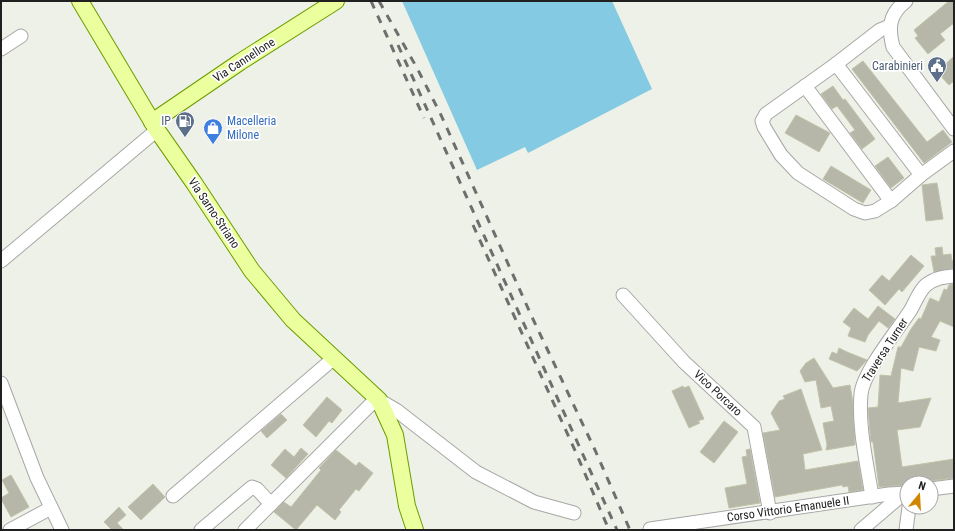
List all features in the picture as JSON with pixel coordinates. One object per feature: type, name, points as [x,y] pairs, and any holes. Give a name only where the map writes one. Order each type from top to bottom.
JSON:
[{"type":"main road","name":"Via Sarno-Striano","points":[[80,1],[154,126],[252,270],[293,320],[379,400]]},
{"type":"main road","name":"Via Cannellone","points":[[154,126],[240,62],[334,2]]},
{"type":"main road","points":[[379,400],[395,435],[407,506],[415,530]]},
{"type":"street","points":[[906,1],[897,8],[892,18],[890,38],[893,47],[954,129]]},
{"type":"street","points":[[890,26],[880,30],[836,64],[766,114],[762,121],[764,127],[781,155],[798,173],[854,209],[865,213],[875,211],[891,201],[921,175],[954,151]]},
{"type":"street","points":[[1,49],[21,36]]},
{"type":"street","points":[[836,64],[921,175]]},
{"type":"street","points":[[805,86],[891,201]]},
{"type":"street","points":[[1,261],[154,126]]},
{"type":"street","name":"Traversa Turner","points":[[879,515],[871,497],[860,418],[862,384],[924,286],[936,278],[954,276]]},
{"type":"street","name":"Vico Porcaro","points":[[622,295],[684,362],[754,427],[770,513]]},
{"type":"street","points":[[173,496],[334,358]]},
{"type":"street","points":[[1,383],[36,478],[62,530]]},
{"type":"street","points":[[245,530],[370,405],[379,400],[396,410],[476,472],[534,502],[574,513]]},
{"type":"street","points":[[939,488],[954,486]]},
{"type":"street","points":[[201,530],[252,487],[257,489],[271,504]]},
{"type":"street","name":"Corso Vittorio Emanuele II","points":[[650,530],[889,494],[899,494]]},
{"type":"street","name":"Corso Vittorio Emanuele II","points":[[861,530],[899,499]]},
{"type":"street","points":[[10,530],[51,508]]},
{"type":"street","points":[[906,530],[908,515]]},
{"type":"shaded area","points":[[402,1],[612,1],[652,89],[528,153],[525,147],[477,170]]},
{"type":"building","points":[[949,1],[954,1],[954,23],[940,34],[945,40],[928,54],[915,38],[918,36],[914,30]]},
{"type":"building","points":[[954,56],[954,81],[949,85],[937,72]]},
{"type":"building","points":[[863,61],[927,142],[943,130],[952,142],[924,163],[852,69]]},
{"type":"building","points":[[833,86],[843,100],[845,99],[875,139],[862,149],[850,133],[855,130],[837,106],[832,109],[821,94]]},
{"type":"building","points":[[796,115],[830,133],[819,152],[785,133]]},
{"type":"building","points":[[888,157],[904,178],[891,188],[875,166]]},
{"type":"building","points":[[831,166],[871,190],[863,203],[823,179]]},
{"type":"building","points":[[937,183],[943,219],[926,221],[922,185]]},
{"type":"building","points":[[942,247],[943,255],[951,254],[952,261],[954,261],[954,268],[934,272],[931,256],[936,256],[935,248]]},
{"type":"building","points":[[911,255],[924,266],[902,292],[899,289],[885,305],[869,290],[882,275],[889,281]]},
{"type":"building","points":[[954,284],[954,327],[940,321],[931,337],[940,340],[936,351],[919,347],[913,371],[901,368],[898,403],[931,398],[920,427],[897,430],[902,467],[954,459],[954,478],[939,480],[939,475],[899,475],[899,486],[879,487],[873,442],[871,442],[868,408],[878,407],[880,375],[891,376],[898,347],[901,347],[911,329],[919,318],[921,319],[930,298],[939,302],[944,289],[947,290],[949,285]]},
{"type":"building","points":[[878,306],[895,319],[888,328],[879,321],[868,335],[865,342],[848,336],[851,328],[843,322],[854,308],[868,319]]},
{"type":"building","points":[[839,348],[867,360],[857,371],[829,359],[832,352],[837,354]]},
{"type":"building","points":[[814,358],[833,388],[850,385],[853,403],[855,445],[826,450],[827,445],[823,423],[834,421],[831,406],[821,408],[816,380],[805,382],[800,371],[806,363]]},
{"type":"building","points":[[683,386],[684,388],[689,386],[704,419],[698,421],[700,423],[689,428],[672,391]]},
{"type":"building","points":[[801,389],[822,450],[803,454],[805,470],[858,461],[863,490],[849,492],[848,486],[843,487],[842,485],[775,497],[763,433],[780,430],[771,413],[779,401],[785,399],[783,396]]},
{"type":"building","points":[[327,397],[342,410],[332,423],[329,421],[316,437],[303,425]]},
{"type":"building","points":[[281,414],[287,420],[267,438],[261,431]]},
{"type":"building","points":[[724,421],[738,432],[714,463],[700,452]]},
{"type":"building","points":[[301,448],[308,454],[286,478],[271,465],[285,449],[294,457]]},
{"type":"building","points":[[750,449],[760,503],[729,508],[725,488],[747,484],[742,457],[747,456],[746,450]]},
{"type":"building","points":[[336,450],[356,466],[359,462],[373,473],[359,491],[356,489],[339,510],[341,512],[335,520],[317,505],[296,530],[274,512],[284,502],[291,507],[321,470],[319,468]]},
{"type":"building","points":[[11,475],[29,507],[11,517],[1,498],[9,493],[2,480]]},
{"type":"building","points":[[153,484],[165,497],[141,520],[128,507]]},
{"type":"building","points":[[119,507],[126,515],[117,523],[124,530],[112,530],[104,522]]},
{"type":"railway","points":[[371,1],[424,118]]},
{"type":"railway","points":[[379,1],[417,68],[441,115],[532,317],[595,450],[630,530]]},
{"type":"railway","points":[[398,45],[617,530]]},
{"type":"railway","points":[[473,225],[577,455],[609,530]]},
{"type":"place","name":"Carabinieri","points":[[937,83]]},
{"type":"place","name":"IP","points":[[185,138]]},
{"type":"place","name":"Macelleria Milone","points":[[213,145]]}]
